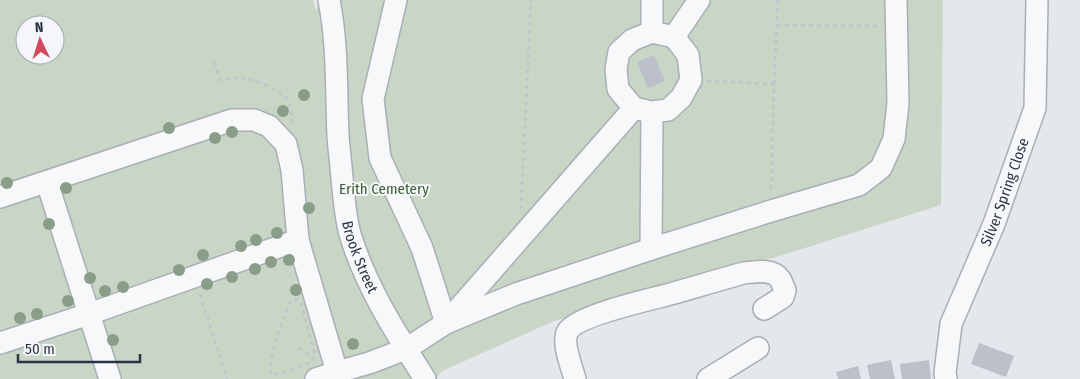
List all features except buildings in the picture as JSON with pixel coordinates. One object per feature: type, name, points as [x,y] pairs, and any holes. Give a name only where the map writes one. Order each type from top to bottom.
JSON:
[{"type":"street","name":"Brook Street","points":[[329,0],[336,48],[338,136],[350,233],[363,271],[385,315],[424,379]]},
{"type":"street","points":[[396,0],[372,99],[380,158],[422,248],[446,323]]},
{"type":"street","points":[[652,0],[652,32]]},
{"type":"street","points":[[674,37],[699,0]]},
{"type":"street","points":[[316,379],[369,363],[406,349],[446,323],[516,294],[651,249],[859,184],[881,168],[894,139],[898,103],[896,0]]},
{"type":"street","name":"Silver Spring Close","points":[[946,379],[945,373],[952,324],[994,224],[1035,108],[1037,0]]},
{"type":"street","points":[[652,32],[674,37],[688,55],[691,80],[681,98],[668,110],[643,110],[618,89],[616,69],[620,52],[632,40],[652,32]]},
{"type":"street","points":[[446,323],[643,110]]},
{"type":"street","points":[[643,110],[651,249]]},
{"type":"street","points":[[0,197],[232,120],[254,120],[269,126],[286,144],[292,170],[298,240],[337,372]]},
{"type":"street","points":[[47,182],[110,379]]},
{"type":"street","points":[[0,343],[89,314],[298,240]]},
{"type":"street","points":[[575,379],[565,343],[565,336],[574,325],[604,312],[744,273],[766,272],[775,274],[780,279],[785,290],[783,297],[764,309]]},
{"type":"street","points":[[708,379],[758,348]]},
{"type":"path","points":[[521,209],[530,0]]},
{"type":"path","points":[[771,211],[778,0]]},
{"type":"path","points":[[777,25],[896,26]]},
{"type":"path","points":[[215,62],[220,80],[234,77],[250,79],[274,89],[286,99],[291,110],[292,127],[286,144]]},
{"type":"path","points":[[691,80],[774,84]]},
{"type":"path","points":[[194,277],[227,379]]},
{"type":"path","points":[[294,299],[301,303],[315,358],[310,363],[271,374],[271,361],[283,316],[294,299]]},
{"type":"green space","name":"Erith Cemetery","points":[[0,0],[313,0],[316,11],[320,0],[943,0],[941,205],[675,289],[554,321],[442,371],[436,379],[0,379]]}]
